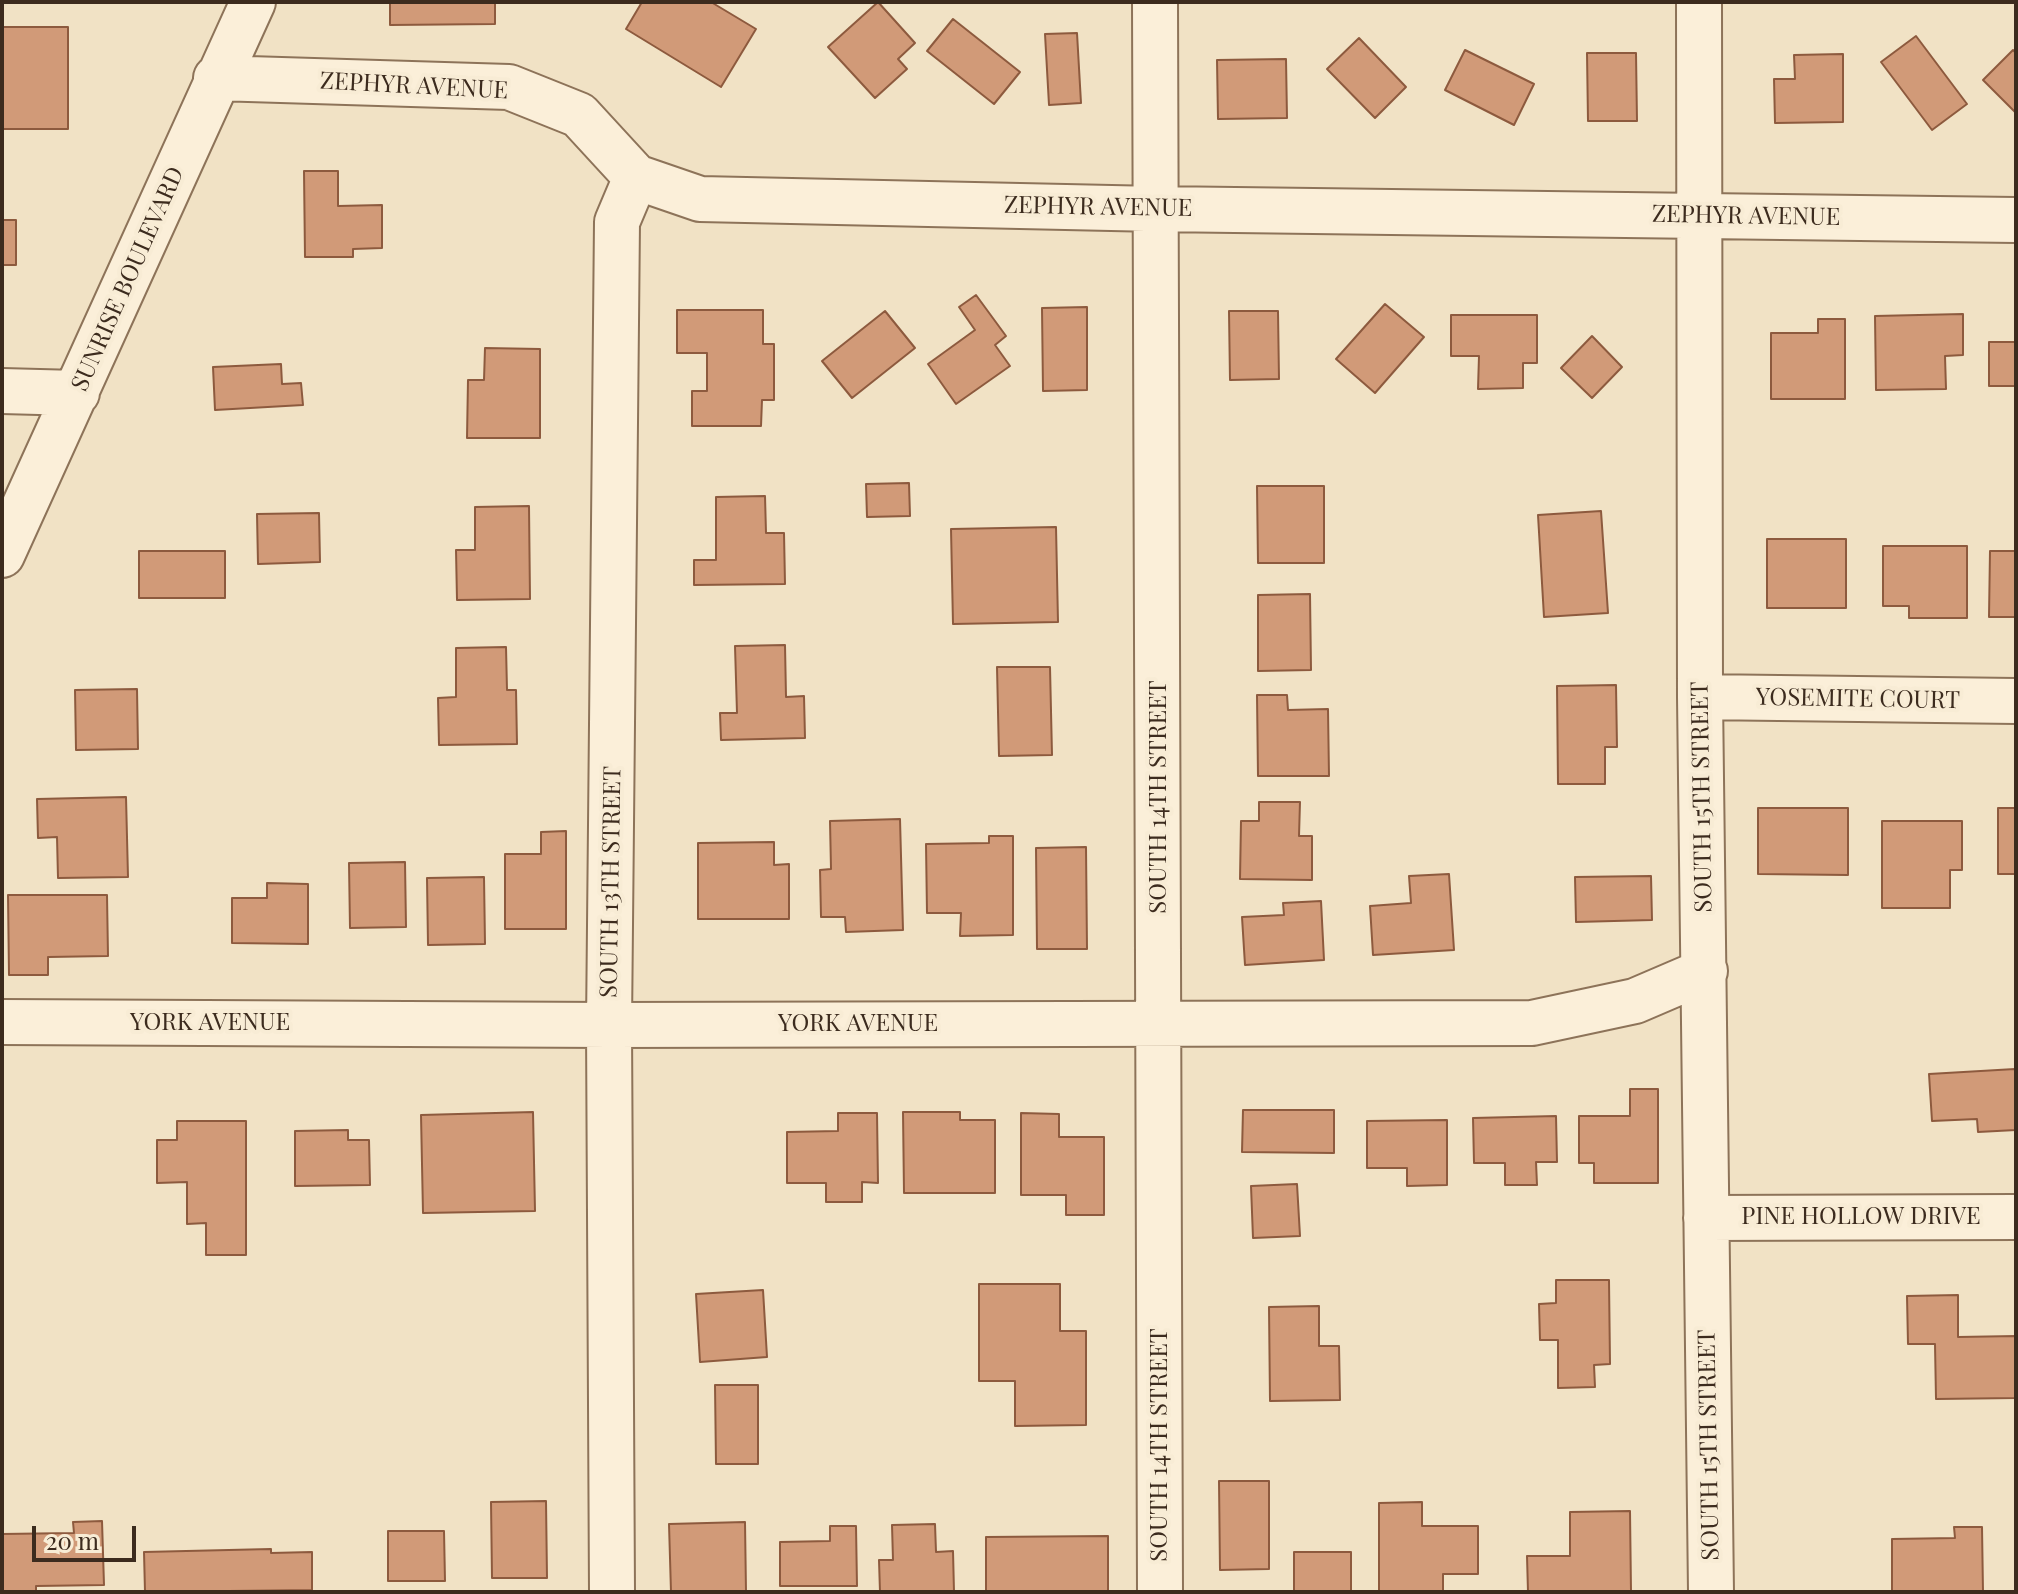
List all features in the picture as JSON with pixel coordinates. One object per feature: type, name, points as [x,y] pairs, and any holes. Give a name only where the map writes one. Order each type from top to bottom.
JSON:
[{"type":"street","name":"SUNRISE BOULEVARD","points":[[2,555],[253,2]]},
{"type":"street","name":"SOUTH 14TH STREET","points":[[1155,2],[1160,1592]]},
{"type":"street","name":"SOUTH 15TH STREET","points":[[1699,2],[1700,697],[1711,1592]]},
{"type":"street","name":"ZEPHYR AVENUE","points":[[216,78],[509,87],[579,115],[636,177],[700,199],[1157,209],[2016,220]]},
{"type":"street","name":"SOUTH 13TH STREET","points":[[612,1592],[609,1025],[617,222],[636,177]]},
{"type":"street","points":[[2,391],[77,393]]},
{"type":"street","name":"YOSEMITE COURT","points":[[1700,697],[2016,701]]},
{"type":"street","name":"YORK AVENUE","points":[[2,1022],[609,1025],[1532,1023],[1635,1001],[1705,971]]},
{"type":"street","name":"PINE HOLLOW DRIVE","points":[[1706,1218],[2016,1217]]},
{"type":"building","points":[[390,2],[495,2],[495,24],[390,25]]},
{"type":"building","points":[[642,2],[711,2],[756,29],[721,87],[626,29]]},
{"type":"building","points":[[878,2],[915,43],[898,59],[907,69],[875,98],[828,47]]},
{"type":"building","points":[[953,19],[1020,72],[994,104],[927,51]]},
{"type":"building","points":[[2,27],[68,27],[68,129],[2,129]]},
{"type":"building","points":[[1077,33],[1081,103],[1049,105],[1045,34]]},
{"type":"building","points":[[1916,36],[1967,104],[1932,130],[1881,62]]},
{"type":"building","points":[[1359,38],[1406,87],[1375,118],[1327,69]]},
{"type":"building","points":[[1465,50],[1534,84],[1514,125],[1445,90]]},
{"type":"building","points":[[2013,50],[2016,53],[2016,113],[1983,80]]},
{"type":"building","points":[[1587,53],[1636,53],[1637,121],[1588,121]]},
{"type":"building","points":[[1843,54],[1843,122],[1775,123],[1774,79],[1795,79],[1794,55]]},
{"type":"building","points":[[1286,59],[1287,118],[1218,119],[1217,60]]},
{"type":"building","points":[[304,171],[338,171],[338,206],[382,205],[382,248],[353,249],[353,257],[305,257]]},
{"type":"building","points":[[2,220],[16,220],[16,265],[2,265]]},
{"type":"building","points":[[976,295],[1006,336],[995,345],[1010,366],[956,404],[928,364],[975,330],[959,307]]},
{"type":"building","points":[[1385,304],[1424,337],[1375,393],[1336,359]]},
{"type":"building","points":[[1087,307],[1087,390],[1043,391],[1042,308]]},
{"type":"building","points":[[677,310],[763,310],[763,344],[774,344],[774,400],[762,400],[761,426],[692,426],[692,391],[707,391],[707,353],[677,353]]},
{"type":"building","points":[[885,311],[915,348],[852,398],[822,361]]},
{"type":"building","points":[[1229,311],[1278,311],[1279,379],[1230,380]]},
{"type":"building","points":[[1963,314],[1963,355],[1945,356],[1946,389],[1876,390],[1875,316]]},
{"type":"building","points":[[1451,315],[1537,315],[1537,363],[1523,363],[1523,388],[1478,389],[1479,356],[1451,356]]},
{"type":"building","points":[[1818,319],[1845,319],[1845,399],[1771,399],[1771,333],[1818,333]]},
{"type":"building","points":[[1592,336],[1622,367],[1592,398],[1561,368]]},
{"type":"building","points":[[1989,342],[2016,342],[2016,386],[1989,386]]},
{"type":"building","points":[[485,348],[540,349],[540,438],[467,438],[468,380],[484,380]]},
{"type":"building","points":[[281,364],[282,384],[301,383],[303,405],[215,410],[213,367]]},
{"type":"building","points":[[909,483],[910,516],[867,517],[866,484]]},
{"type":"building","points":[[1257,486],[1324,486],[1324,563],[1258,563]]},
{"type":"building","points":[[765,496],[766,533],[784,533],[785,584],[694,585],[694,560],[716,560],[716,497]]},
{"type":"building","points":[[529,506],[530,599],[457,600],[456,550],[475,550],[475,507]]},
{"type":"building","points":[[1601,511],[1608,613],[1544,617],[1538,515]]},
{"type":"building","points":[[319,513],[320,562],[258,564],[257,514]]},
{"type":"building","points":[[1056,527],[1058,622],[953,624],[951,529]]},
{"type":"building","points":[[1767,539],[1846,539],[1846,608],[1767,608]]},
{"type":"building","points":[[1883,546],[1967,546],[1967,618],[1909,618],[1909,606],[1883,606]]},
{"type":"building","points":[[139,551],[225,551],[225,598],[139,598]]},
{"type":"building","points":[[1990,551],[2016,551],[2016,617],[1989,617]]},
{"type":"building","points":[[1310,594],[1311,670],[1258,671],[1258,595]]},
{"type":"building","points":[[785,645],[786,697],[804,696],[805,738],[721,740],[720,713],[737,713],[735,646]]},
{"type":"building","points":[[506,647],[507,690],[516,690],[517,744],[439,745],[438,698],[456,697],[456,648]]},
{"type":"building","points":[[997,667],[1050,667],[1052,755],[999,756]]},
{"type":"building","points":[[1616,685],[1617,747],[1605,747],[1605,784],[1558,784],[1557,686]]},
{"type":"building","points":[[137,689],[138,749],[76,750],[75,690]]},
{"type":"building","points":[[1257,695],[1287,695],[1288,710],[1328,709],[1329,776],[1258,776]]},
{"type":"building","points":[[126,797],[128,877],[58,878],[57,837],[38,838],[37,799]]},
{"type":"building","points":[[1259,802],[1300,802],[1299,836],[1312,836],[1312,880],[1240,879],[1241,821],[1259,821]]},
{"type":"building","points":[[1758,808],[1848,808],[1848,875],[1758,874]]},
{"type":"building","points":[[1998,808],[2016,808],[2016,874],[1998,874]]},
{"type":"building","points":[[900,819],[903,930],[846,932],[845,917],[821,917],[820,870],[831,869],[830,821]]},
{"type":"building","points":[[1882,821],[1962,821],[1962,870],[1950,870],[1950,908],[1882,908]]},
{"type":"building","points":[[566,831],[566,929],[505,929],[505,854],[541,854],[541,832]]},
{"type":"building","points":[[989,836],[1013,836],[1013,935],[960,936],[961,913],[927,913],[926,844],[989,843]]},
{"type":"building","points":[[774,842],[774,865],[789,864],[789,919],[698,919],[698,843]]},
{"type":"building","points":[[1086,847],[1087,949],[1037,949],[1036,848]]},
{"type":"building","points":[[405,862],[406,927],[350,928],[349,863]]},
{"type":"building","points":[[1449,874],[1454,950],[1373,955],[1370,906],[1411,903],[1409,876]]},
{"type":"building","points":[[1651,876],[1652,920],[1576,922],[1575,877]]},
{"type":"building","points":[[484,877],[485,944],[428,945],[427,878]]},
{"type":"building","points":[[267,883],[308,884],[308,944],[232,943],[232,898],[267,898]]},
{"type":"building","points":[[8,895],[107,895],[108,956],[48,957],[48,975],[9,975]]},
{"type":"building","points":[[1321,901],[1324,960],[1245,965],[1242,917],[1284,915],[1283,903]]},
{"type":"building","points":[[2015,1069],[2016,1130],[1978,1132],[1977,1119],[1932,1121],[1929,1074]]},
{"type":"building","points":[[1630,1089],[1658,1089],[1658,1183],[1594,1183],[1594,1163],[1579,1163],[1579,1116],[1630,1116]]},
{"type":"building","points":[[1243,1110],[1334,1110],[1334,1153],[1242,1152]]},
{"type":"building","points":[[533,1112],[535,1211],[423,1213],[421,1115]]},
{"type":"building","points":[[903,1112],[960,1112],[960,1120],[995,1120],[995,1193],[904,1193]]},
{"type":"building","points":[[838,1113],[877,1113],[878,1183],[862,1182],[862,1202],[826,1202],[826,1183],[787,1183],[787,1132],[838,1131]]},
{"type":"building","points":[[1021,1113],[1059,1114],[1059,1137],[1104,1137],[1104,1215],[1066,1215],[1066,1195],[1021,1195]]},
{"type":"building","points":[[1556,1116],[1557,1162],[1536,1162],[1537,1185],[1505,1185],[1505,1163],[1474,1163],[1473,1118]]},
{"type":"building","points":[[1447,1120],[1447,1185],[1407,1186],[1407,1168],[1367,1168],[1367,1121]]},
{"type":"building","points":[[177,1121],[246,1121],[246,1255],[206,1255],[206,1223],[187,1224],[187,1182],[157,1183],[157,1140],[177,1140]]},
{"type":"building","points":[[348,1130],[348,1140],[369,1140],[370,1185],[295,1186],[295,1131]]},
{"type":"building","points":[[1297,1184],[1300,1236],[1253,1238],[1251,1186]]},
{"type":"building","points":[[1556,1280],[1609,1280],[1610,1364],[1594,1365],[1595,1387],[1558,1388],[1558,1340],[1540,1340],[1539,1304],[1556,1303]]},
{"type":"building","points":[[979,1284],[1060,1284],[1060,1331],[1086,1331],[1086,1425],[1015,1426],[1015,1381],[979,1381]]},
{"type":"building","points":[[763,1290],[767,1357],[700,1362],[696,1294]]},
{"type":"building","points":[[1958,1295],[1958,1337],[2016,1336],[2016,1398],[1936,1399],[1935,1344],[1908,1344],[1907,1296]]},
{"type":"building","points":[[1319,1306],[1319,1346],[1339,1346],[1340,1400],[1270,1401],[1269,1307]]},
{"type":"building","points":[[715,1385],[758,1385],[758,1464],[716,1464]]},
{"type":"building","points":[[1219,1481],[1269,1481],[1269,1569],[1220,1570]]},
{"type":"building","points":[[546,1501],[547,1578],[492,1578],[491,1502]]},
{"type":"building","points":[[1422,1502],[1422,1526],[1478,1526],[1478,1574],[1443,1574],[1443,1592],[1379,1592],[1379,1503]]},
{"type":"building","points":[[1630,1511],[1631,1592],[1528,1592],[1527,1556],[1570,1556],[1570,1512]]},
{"type":"building","points":[[102,1521],[104,1585],[36,1586],[36,1592],[2,1592],[2,1534],[74,1533],[73,1522]]},
{"type":"building","points":[[745,1522],[746,1592],[671,1592],[669,1524]]},
{"type":"building","points":[[935,1524],[936,1552],[953,1551],[954,1592],[880,1592],[879,1560],[893,1560],[892,1525]]},
{"type":"building","points":[[830,1526],[856,1526],[857,1586],[780,1586],[780,1542],[830,1541]]},
{"type":"building","points":[[1954,1527],[1982,1527],[1983,1592],[1892,1592],[1892,1539],[1955,1538]]},
{"type":"building","points":[[388,1531],[444,1531],[445,1581],[388,1581]]},
{"type":"building","points":[[1108,1536],[1108,1592],[986,1592],[986,1537]]},
{"type":"building","points":[[271,1549],[271,1553],[312,1552],[312,1590],[145,1592],[144,1552]]},
{"type":"building","points":[[1294,1552],[1351,1552],[1351,1592],[1294,1592]]}]
